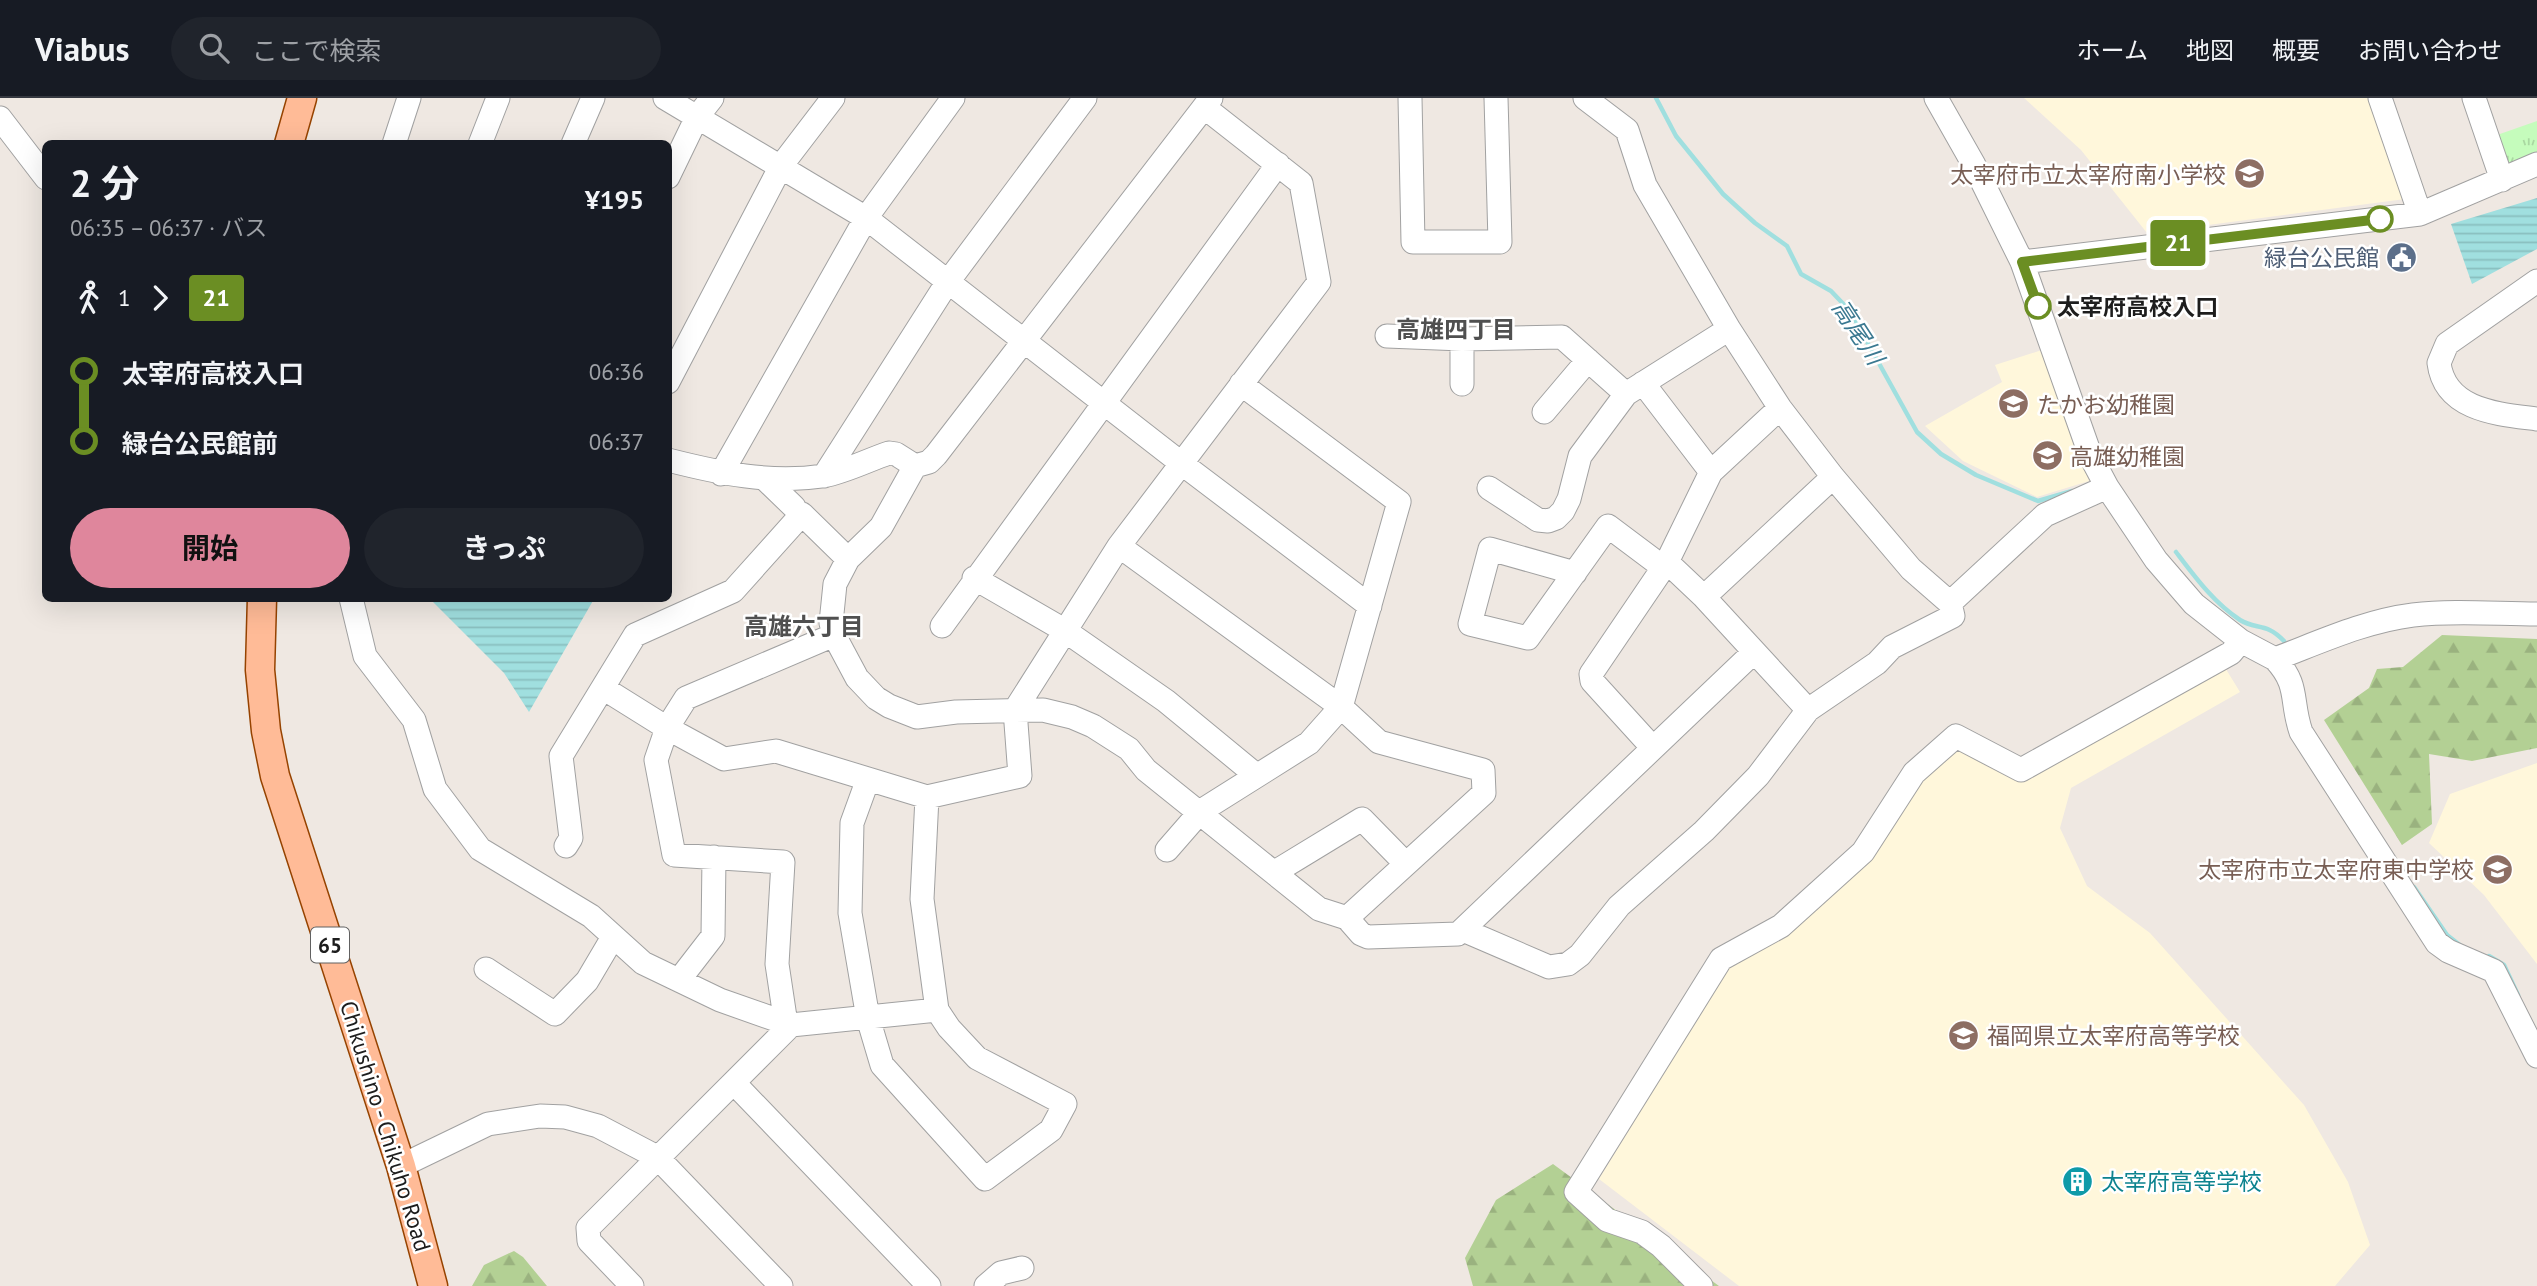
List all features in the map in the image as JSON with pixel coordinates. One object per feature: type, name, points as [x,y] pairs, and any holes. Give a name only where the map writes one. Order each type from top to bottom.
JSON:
[{"type":"main road","points":[[290,140],[302,98]]},
{"type":"main road","name":"Chikushino - Chikuho Road","points":[[262,602],[260,670],[275,776],[401,1166],[433,1286]]},
{"type":"street","points":[[395,140],[409,98]]},
{"type":"street","points":[[482,140],[498,98]]},
{"type":"street","points":[[575,140],[593,98]]},
{"type":"street","points":[[665,98],[866,219],[1370,606]]},
{"type":"street","points":[[672,169],[697,117],[712,98]]},
{"type":"street","points":[[672,374],[781,166],[833,98]]},
{"type":"street","points":[[721,474],[866,219],[953,98]]},
{"type":"street","points":[[824,476],[947,283],[1085,98]]},
{"type":"street","points":[[1410,98],[1413,242],[1500,242],[1496,98]]},
{"type":"street","points":[[1462,930],[1549,967],[1568,964],[1580,955],[1619,906],[1704,831],[1758,776],[1808,710],[1877,663],[1892,647],[1953,616],[1950,603],[1911,569],[1833,477],[1780,408],[1729,329],[1645,185],[1627,130],[1586,98]]},
{"type":"street","points":[[1936,98],[1974,165],[2022,262],[2091,457],[2107,487],[2163,569],[2194,604],[2241,641],[2275,659],[2292,681],[2296,716],[2301,732],[2437,943],[2448,951],[2494,971],[2537,1056]]},
{"type":"street","points":[[2380,98],[2420,214]]},
{"type":"street","points":[[2474,98],[2502,180]]},
{"type":"street","points":[[603,688],[667,728],[724,759],[776,751],[927,797],[1020,776],[1015,710],[1119,546],[1319,282],[1301,183],[1207,102],[936,455],[929,462],[915,466],[881,527],[848,559],[835,584],[831,623],[834,635],[857,678],[876,698],[916,717],[1015,710],[1051,711],[1093,726],[1129,749],[1146,769],[1319,909],[1347,918],[1362,934],[1368,937],[1458,934],[1754,652]]},
{"type":"street","points":[[0,118],[42,173]]},
{"type":"street","points":[[942,626],[974,578],[1278,164]]},
{"type":"street","points":[[2022,262],[2420,214],[2537,164]]},
{"type":"street","points":[[2537,281],[2447,344],[2439,363],[2444,381],[2457,396],[2473,408],[2537,419]]},
{"type":"street","points":[[1489,488],[1538,520],[1556,518],[1569,499],[1580,456],[1634,389],[1729,329]]},
{"type":"street","points":[[1387,336],[1462,339],[1562,337],[1588,360],[1634,389],[1711,472]]},
{"type":"street","points":[[1462,339],[1462,384]]},
{"type":"street","points":[[1544,412],[1588,360]]},
{"type":"street","points":[[1167,850],[1201,811],[1310,743],[1341,707],[1399,502],[1241,384]]},
{"type":"street","points":[[1652,747],[1592,681],[1591,674],[1665,565],[1711,472],[1780,408]]},
{"type":"street","points":[[672,461],[721,474],[765,479],[824,476],[889,453],[896,454],[915,466]]},
{"type":"street","points":[[1704,597],[1833,477]]},
{"type":"street","points":[[765,479],[794,507]]},
{"type":"street","points":[[1950,603],[2045,515],[2107,487]]},
{"type":"street","points":[[566,846],[571,838],[561,756],[635,635],[733,591],[802,514],[848,559]]},
{"type":"street","points":[[1575,573],[1490,549],[1470,624],[1528,638],[1575,573],[1608,526],[1665,565],[1704,597],[1808,710]]},
{"type":"street","points":[[1119,546],[1341,707],[1379,743],[1483,770],[1484,793],[1347,918]]},
{"type":"street","points":[[974,578],[1064,630],[1166,701],[1256,775]]},
{"type":"street","points":[[352,602],[365,656],[414,720],[435,789],[480,849],[591,916],[643,963],[720,1000],[788,1024],[937,1010]]},
{"type":"street","points":[[2275,659],[2364,625],[2391,619],[2416,615],[2537,614]]},
{"type":"street","points":[[788,1024],[777,964],[783,862],[674,855],[656,760],[667,728],[686,698],[834,635]]},
{"type":"street","points":[[1701,1286],[1661,1246],[1642,1232],[1607,1220],[1576,1192],[1721,959],[1781,926],[1863,852],[1914,774],[1956,736],[2021,770],[2231,653],[2241,641]]},
{"type":"street","points":[[868,779],[852,823],[850,913],[868,1018],[882,1065],[985,1179],[1051,1130],[1065,1104],[977,1058],[949,1028],[937,1010],[922,900],[927,797]]},
{"type":"street","points":[[1275,872],[1362,818],[1406,864]]},
{"type":"street","points":[[679,980],[713,936],[714,857]]},
{"type":"street","points":[[486,969],[555,1014],[587,981],[613,937]]},
{"type":"street","points":[[632,1286],[589,1241],[588,1228],[734,1083],[788,1024]]},
{"type":"street","points":[[734,1083],[929,1286]]},
{"type":"street","points":[[401,1166],[488,1124],[540,1116],[565,1117],[598,1126],[657,1157],[781,1286]]},
{"type":"street","points":[[986,1286],[1001,1273],[1022,1268]]},
{"type":"shaded area","name":"太宰府市立太宰府南小学校","points":[[2024,98],[2370,98],[2405,199],[2147,233],[2081,150]]},
{"type":"shaded area","name":"たかお幼稚園","points":[[2045,349],[2089,481],[2037,497],[1963,461],[1925,426],[2002,382],[1995,365]]},
{"type":"shaded area","name":"福岡県立太宰府高等学校","points":[[2224,666],[2240,692],[2071,788],[2060,828],[2087,886],[2150,933],[2304,1105],[2348,1182],[2370,1245],[2335,1286],[1739,1286],[1599,1179],[1729,966],[1775,943],[1871,857],[1913,784],[1956,745],[2023,779]]},
{"type":"shaded area","name":"太宰府市立太宰府東中学校","points":[[2537,763],[2537,964],[2484,895],[2429,843],[2450,794]]},
{"type":"green space","points":[[2537,121],[2537,155],[2509,167],[2497,135]]},
{"type":"green space","points":[[2442,635],[2537,639],[2537,748],[2472,761],[2429,754],[2432,824],[2402,845],[2324,720],[2369,688],[2377,669],[2403,667]]},
{"type":"green space","points":[[1553,1164],[1719,1286],[1473,1286],[1465,1258],[1496,1200]]},
{"type":"green space","points":[[514,1251],[523,1257],[547,1286],[472,1286],[484,1265]]},
{"type":"water","points":[[2537,198],[2537,249],[2472,284],[2451,224]]},
{"type":"water","points":[[433,602],[592,602],[529,712],[504,673]]},
{"type":"waterway","name":"高尾川","points":[[1656,98],[1676,136],[1723,194],[1755,223],[1787,246],[1801,274],[1831,291],[1850,311],[1917,432],[1941,454],[1976,475],[2038,501],[2072,491]]},
{"type":"waterway","points":[[2176,552],[2222,606],[2240,620],[2272,631],[2284,641]]},
{"type":"waterway","points":[[2414,887],[2447,935],[2461,946]]},
{"type":"waterway","points":[[2489,956],[2504,965],[2518,995]]},
{"type":"bus line","name":"21","points":[[2038,306],[2022,262],[2380,219]]},
{"type":"place","name":"太宰府市立太宰府南小学校","points":[[2249,174]]},
{"type":"place","name":"緑台公民館","points":[[2402,257]]},
{"type":"place","name":"太宰府高校入口","points":[[2038,306]]},
{"type":"place","name":"たかお幼稚園","points":[[2014,404]]},
{"type":"place","name":"高雄幼稚園","points":[[2047,456]]},
{"type":"place","name":"太宰府市立太宰府東中学校","points":[[2497,869]]},
{"type":"place","name":"福岡県立太宰府高等学校","points":[[1964,1035]]},
{"type":"place","name":"太宰府高等学校","points":[[2078,1181]]},
{"type":"district","name":"高雄四丁目","points":[[1456,329]]},
{"type":"district","name":"高雄六丁目","points":[[804,626]]}]
